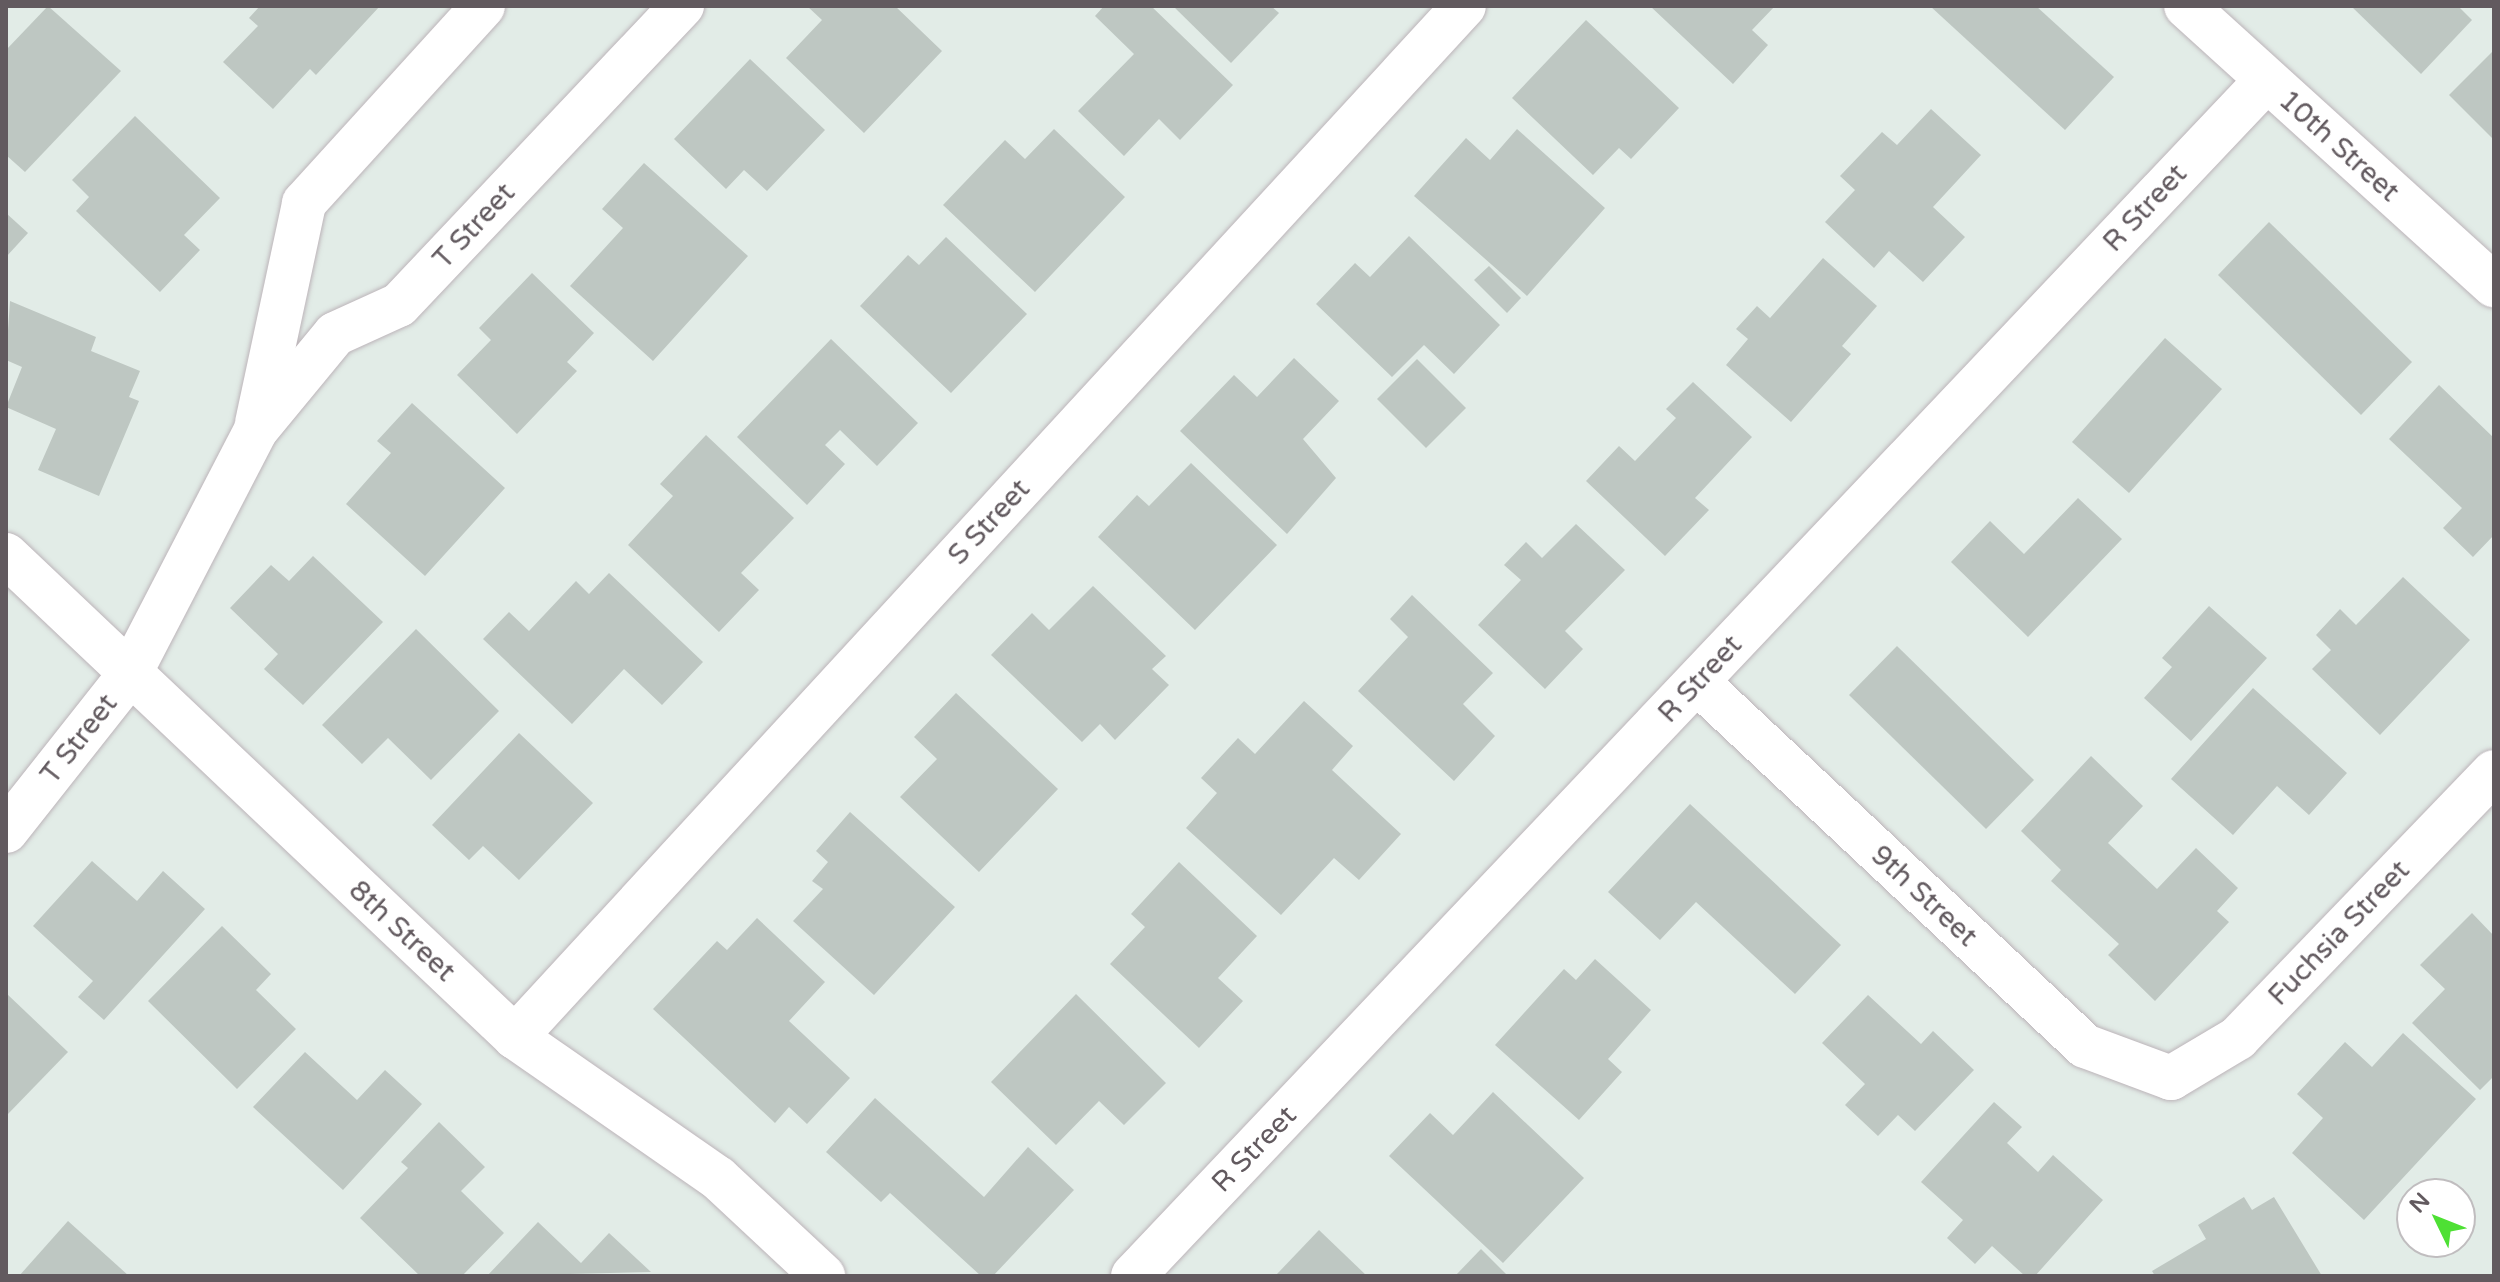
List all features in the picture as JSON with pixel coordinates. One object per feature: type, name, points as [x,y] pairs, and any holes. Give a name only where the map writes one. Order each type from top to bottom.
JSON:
[{"type":"street","name":"T Street","points":[[256,430],[304,203],[483,6]]},
{"type":"street","name":"T Street","points":[[6,831],[129,675],[256,430],[335,334],[399,305],[682,6]]},
{"type":"street","name":"S Street","points":[[515,1037],[1464,6]]},
{"type":"street","name":"10th Street","points":[[2186,6],[2494,285]]},
{"type":"street","name":"R Street","points":[[1133,1276],[2266,81]]},
{"type":"street","name":"8th Street","points":[[6,555],[129,675],[515,1037],[718,1178],[823,1276]]},
{"type":"street","name":"9th Street","points":[[1697,682],[2085,1046],[2171,1078]]},
{"type":"street","name":"Fuchsia Street","points":[[2171,1078],[2238,1038],[2494,772]]},
{"type":"building","points":[[48,6],[121,71],[25,172],[6,155],[6,50]]},
{"type":"building","points":[[260,6],[380,6],[316,75],[310,69],[273,109],[223,62],[258,26],[249,18]]},
{"type":"building","points":[[807,6],[895,6],[942,51],[864,133],[786,58],[822,20]]},
{"type":"building","points":[[1104,6],[1151,6],[1233,85],[1180,140],[1159,119],[1124,156],[1078,111],[1134,54],[1095,16]]},
{"type":"building","points":[[1173,6],[1271,6],[1279,13],[1231,63]]},
{"type":"building","points":[[1650,6],[1775,6],[1752,30],[1768,45],[1733,84]]},
{"type":"building","points":[[1930,6],[2036,6],[2114,77],[2065,130]]},
{"type":"building","points":[[2351,6],[2458,6],[2472,20],[2421,74]]},
{"type":"building","points":[[1586,20],[1679,108],[1631,159],[1619,148],[1593,175],[1512,98]]},
{"type":"building","points":[[2494,50],[2494,140],[2449,95]]},
{"type":"building","points":[[750,59],[825,130],[767,191],[744,170],[726,189],[674,139]]},
{"type":"building","points":[[1931,109],[1981,155],[1933,207],[1965,237],[1923,282],[1889,251],[1874,268],[1825,222],[1855,190],[1840,176],[1882,132],[1897,145]]},
{"type":"building","points":[[135,116],[220,198],[184,235],[200,250],[160,292],[76,211],[89,197],[72,180]]},
{"type":"building","points":[[1054,129],[1125,197],[1035,292],[943,205],[1005,140],[1025,159]]},
{"type":"building","points":[[1517,129],[1605,208],[1527,296],[1414,196],[1466,138],[1490,160]]},
{"type":"building","points":[[644,163],[748,256],[653,361],[570,286],[623,228],[602,209]]},
{"type":"building","points":[[6,213],[28,233],[6,257]]},
{"type":"building","points":[[2269,222],[2412,362],[2361,415],[2218,275]]},
{"type":"building","points":[[1409,236],[1500,325],[1454,374],[1424,345],[1392,377],[1316,304],[1355,263],[1370,277]]},
{"type":"building","points":[[946,237],[1027,314],[951,393],[860,306],[908,255],[919,265]]},
{"type":"building","points":[[1823,258],[1877,306],[1842,346],[1851,354],[1791,422],[1726,365],[1748,339],[1736,329],[1757,306],[1770,318]]},
{"type":"building","points":[[1489,266],[1521,298],[1507,313],[1474,280]]},
{"type":"building","points":[[532,273],[594,333],[567,362],[577,371],[517,434],[457,375],[491,340],[479,328]]},
{"type":"building","points":[[10,301],[96,337],[91,351],[140,371],[129,397],[139,401],[99,496],[38,470],[56,429],[6,407],[22,367],[6,360]]},
{"type":"building","points":[[2165,338],[2222,389],[2129,493],[2072,442]]},
{"type":"building","points":[[831,339],[918,423],[877,466],[840,430],[825,445],[845,464],[807,505],[737,437]]},
{"type":"building","points":[[1294,358],[1339,401],[1303,439],[1336,478],[1287,534],[1180,431],[1234,375],[1257,397]]},
{"type":"building","points":[[1417,359],[1466,408],[1426,448],[1377,399]]},
{"type":"building","points":[[1693,382],[1752,437],[1695,498],[1709,510],[1665,556],[1586,481],[1619,446],[1635,461],[1676,418],[1666,409]]},
{"type":"building","points":[[2439,385],[2494,438],[2494,535],[2473,557],[2443,528],[2462,508],[2389,439]]},
{"type":"building","points":[[412,403],[505,488],[425,576],[346,504],[391,453],[377,441]]},
{"type":"building","points":[[706,435],[794,518],[741,573],[759,590],[719,632],[628,545],[673,496],[660,484]]},
{"type":"building","points":[[1191,463],[1277,545],[1195,630],[1098,537],[1137,495],[1149,506]]},
{"type":"building","points":[[2078,498],[2122,539],[2028,637],[1951,562],[1990,521],[2024,554]]},
{"type":"building","points":[[1576,524],[1625,570],[1565,631],[1583,649],[1545,689],[1478,625],[1521,580],[1504,565],[1526,542],[1542,558]]},
{"type":"building","points":[[313,556],[383,622],[303,705],[264,669],[278,654],[230,608],[271,565],[289,581]]},
{"type":"building","points":[[609,573],[703,662],[662,705],[624,669],[572,724],[483,639],[509,612],[529,631],[576,581],[589,594]]},
{"type":"building","points":[[2403,577],[2470,640],[2380,735],[2312,669],[2331,650],[2316,635],[2340,609],[2356,625]]},
{"type":"building","points":[[1093,586],[1166,656],[1152,669],[1169,685],[1115,740],[1100,724],[1082,742],[991,655],[1032,613],[1049,630]]},
{"type":"building","points":[[1412,595],[1493,673],[1463,704],[1495,736],[1454,781],[1358,691],[1408,637],[1390,619]]},
{"type":"building","points":[[2209,606],[2267,658],[2191,741],[2144,698],[2172,667],[2162,658]]},
{"type":"building","points":[[416,629],[499,711],[431,780],[388,738],[362,764],[322,725]]},
{"type":"building","points":[[1897,646],[2034,780],[1986,829],[1849,695]]},
{"type":"building","points":[[2253,688],[2347,773],[2309,815],[2277,786],[2233,835],[2171,779]]},
{"type":"building","points":[[956,693],[1058,789],[979,872],[900,797],[937,759],[914,737]]},
{"type":"building","points":[[1304,701],[1353,746],[1332,770],[1401,834],[1359,880],[1334,858],[1281,915],[1186,828],[1217,793],[1201,778],[1238,738],[1255,754]]},
{"type":"building","points":[[519,733],[593,803],[519,880],[483,846],[469,860],[432,825]]},
{"type":"building","points":[[2091,756],[2143,806],[2108,843],[2157,889],[2196,848],[2238,888],[2217,911],[2229,922],[2155,1001],[2108,955],[2119,944],[2051,881],[2061,870],[2021,831]]},
{"type":"building","points":[[1690,804],[1841,945],[1795,994],[1696,902],[1660,940],[1608,892]]},
{"type":"building","points":[[850,812],[955,907],[874,995],[793,921],[823,889],[812,881],[828,862],[816,851]]},
{"type":"building","points":[[92,861],[137,901],[163,871],[205,909],[104,1020],[78,997],[93,981],[33,926]]},
{"type":"building","points":[[1179,862],[1257,936],[1218,978],[1243,1001],[1199,1048],[1110,964],[1145,927],[1131,914]]},
{"type":"building","points":[[2472,913],[2494,936],[2494,1076],[2480,1090],[2412,1023],[2445,989],[2420,965]]},
{"type":"building","points":[[757,918],[825,982],[789,1021],[850,1078],[807,1124],[789,1107],[775,1123],[653,1009],[717,941],[727,950]]},
{"type":"building","points":[[222,926],[271,974],[256,990],[296,1029],[237,1089],[148,1001]]},
{"type":"building","points":[[1595,959],[1651,1010],[1608,1059],[1622,1072],[1579,1120],[1495,1045],[1564,969],[1576,980]]},
{"type":"building","points":[[6,993],[68,1052],[6,1116]]},
{"type":"building","points":[[1076,994],[1166,1083],[1124,1125],[1099,1101],[1056,1145],[991,1082]]},
{"type":"building","points":[[1868,995],[1921,1044],[1933,1031],[1974,1070],[1915,1131],[1898,1115],[1878,1136],[1845,1105],[1865,1084],[1822,1043]]},
{"type":"building","points":[[2403,1033],[2476,1099],[2403,1178],[2396,1178],[2396,1185],[2364,1220],[2292,1153],[2323,1118],[2297,1094],[2345,1042],[2372,1067]]},
{"type":"building","points":[[305,1052],[357,1100],[385,1070],[422,1104],[343,1190],[253,1107]]},
{"type":"building","points":[[1493,1092],[1584,1178],[1503,1263],[1389,1156],[1430,1113],[1453,1135]]},
{"type":"building","points":[[875,1098],[984,1197],[1028,1147],[1074,1190],[993,1276],[981,1276],[890,1193],[881,1202],[826,1152]]},
{"type":"building","points":[[1994,1102],[2022,1127],[2007,1143],[2038,1172],[2053,1155],[2103,1200],[2035,1276],[2025,1276],[1992,1246],[1975,1264],[1947,1238],[1963,1220],[1921,1182]]},
{"type":"building","points":[[439,1122],[485,1167],[461,1191],[504,1233],[462,1276],[420,1276],[360,1218],[408,1168],[401,1162]]},
{"type":"building","points":[[2244,1197],[2252,1210],[2274,1197],[2322,1276],[2155,1276],[2152,1271],[2206,1239],[2198,1225]]},
{"type":"building","points":[[68,1221],[129,1276],[19,1276]]},
{"type":"building","points":[[538,1222],[581,1263],[609,1233],[651,1272],[487,1276]]},
{"type":"building","points":[[1319,1230],[1367,1276],[1277,1274]]},
{"type":"building","points":[[1481,1249],[1508,1276],[1455,1276]]}]
